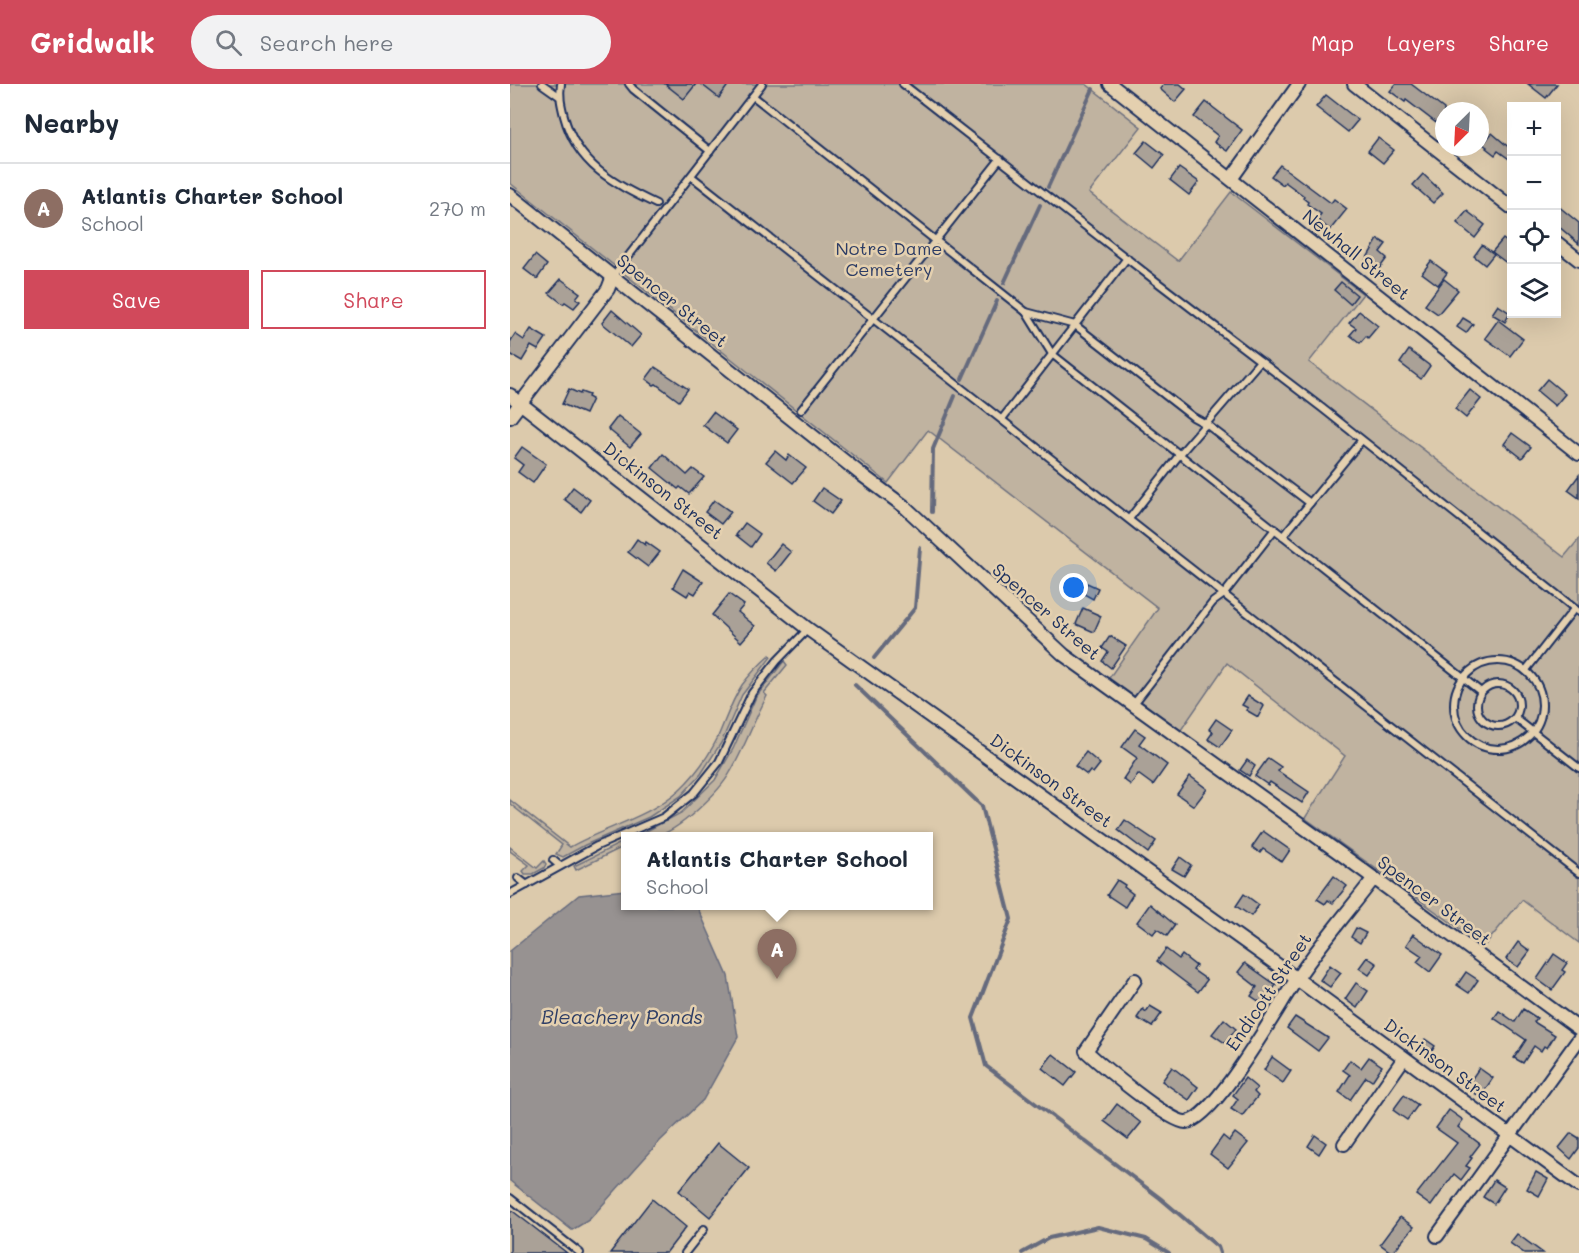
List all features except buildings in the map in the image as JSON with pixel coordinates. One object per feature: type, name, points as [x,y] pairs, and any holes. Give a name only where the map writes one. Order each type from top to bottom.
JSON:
[{"type":"street","name":"Newhall Street","points":[[1110,84],[1579,454]]},
{"type":"street","points":[[1232,179],[1299,84]]},
{"type":"street","points":[[1354,84],[1507,204]]},
{"type":"street","name":"Spencer Street","points":[[510,195],[862,476],[905,507],[1064,655],[1579,1029]]},
{"type":"street","points":[[1561,245],[1579,260]]},
{"type":"street","points":[[510,417],[608,289],[613,276]]},
{"type":"street","name":"Dickinson Street","points":[[510,395],[808,629],[1297,979],[1579,1186]]},
{"type":"street","name":"Endicott Street","points":[[1135,980],[1086,1051],[1162,1112],[1181,1122],[1189,1122],[1212,1103],[1249,1055],[1297,979],[1374,878]]},
{"type":"street","points":[[1437,1236],[1579,1039]]},
{"type":"street","points":[[1344,1144],[1404,1058]]},
{"type":"lane","points":[[542,84],[559,96]]},
{"type":"lane","points":[[561,84],[559,96],[567,127],[576,146],[590,164],[609,179],[656,204]]},
{"type":"lane","points":[[629,84],[710,151]]},
{"type":"lane","points":[[613,276],[762,84]]},
{"type":"lane","points":[[903,84],[1322,408],[1577,610],[1526,670]]},
{"type":"lane","points":[[753,96],[1026,312],[1052,354],[1482,692]]},
{"type":"lane","points":[[801,410],[1000,159]]},
{"type":"lane","points":[[691,176],[1579,873]]},
{"type":"lane","points":[[1002,419],[1126,258]]},
{"type":"lane","points":[[1026,312],[1075,325],[1193,417],[1206,424],[1310,503]]},
{"type":"lane","points":[[1129,519],[1179,454],[1260,360]]},
{"type":"lane","points":[[1283,536],[1361,441]]},
{"type":"lane","points":[[1133,705],[1213,602],[1224,594],[1275,529]]},
{"type":"lane","points":[[629,832],[664,817],[694,793],[719,762],[752,693],[777,661],[808,629]]},
{"type":"lane","points":[[1492,661],[1504,661],[1526,670],[1534,678],[1543,701],[1542,713],[1534,733],[1524,741],[1505,749],[1484,747],[1467,736],[1456,718],[1454,708],[1458,688],[1464,677],[1481,664],[1492,661]]},
{"type":"lane","points":[[1492,684],[1511,688],[1516,693],[1519,706],[1515,718],[1502,725],[1488,723],[1479,712],[1477,705],[1482,692],[1492,684]]},
{"type":"lane","points":[[1515,718],[1579,768]]},
{"type":"lane","points":[[510,894],[597,846],[621,836]]},
{"type":"lane","points":[[553,860],[560,866]]},
{"type":"lane","points":[[518,878],[528,885]]},
{"type":"lane","points":[[510,1198],[580,1253]]},
{"type":"lane","points":[[685,1253],[704,1228]]},
{"type":"green space","name":"Notre Dame Cemetery","points":[[510,84],[1086,84],[1141,127],[1089,193],[1178,261],[1231,192],[1363,294],[1309,362],[1564,557],[1579,539],[1579,943],[1522,900],[1484,946],[1305,818],[1345,756],[1227,663],[1181,730],[1109,678],[1158,608],[928,430],[888,483],[510,183]]},
{"type":"green space","points":[[770,655],[771,657],[742,695],[721,743],[701,774],[681,796],[649,817],[563,857],[556,854],[562,845],[510,804],[510,800],[570,847],[654,808],[679,790],[700,766],[717,739],[742,685]]},
{"type":"green space","points":[[784,661],[787,665],[764,693],[767,696],[741,753],[718,789],[698,810],[675,827],[666,832],[645,832],[681,813],[715,780],[733,749],[756,697]]},
{"type":"green space","points":[[621,843],[621,848],[576,870],[574,866]]},
{"type":"green space","points":[[510,847],[537,868],[544,861],[546,864],[544,868],[533,874],[525,874],[523,871],[529,865],[510,851]]},
{"type":"water","name":"Bleachery Ponds","points":[[621,890],[621,910],[699,910],[728,976],[738,1037],[703,1100],[660,1141],[589,1220],[572,1230],[510,1181],[510,951],[579,895]]},
{"type":"waterway","points":[[1048,187],[1093,89]]},
{"type":"waterway","points":[[1004,283],[1040,205]]},
{"type":"waterway","points":[[962,379],[997,301]]},
{"type":"waterway","points":[[932,512],[933,449],[955,396]]},
{"type":"waterway","points":[[874,658],[915,608],[920,548]]},
{"type":"waterway","points":[[855,685],[982,806],[1011,919],[973,1018],[986,1066],[1160,1198],[1218,1247],[1220,1253]]},
{"type":"waterway","points":[[1022,1253],[1049,1238],[1098,1227],[1146,1239],[1169,1253]]},
{"type":"place","name":"Atlantis Charter School","points":[[777,979]]}]
